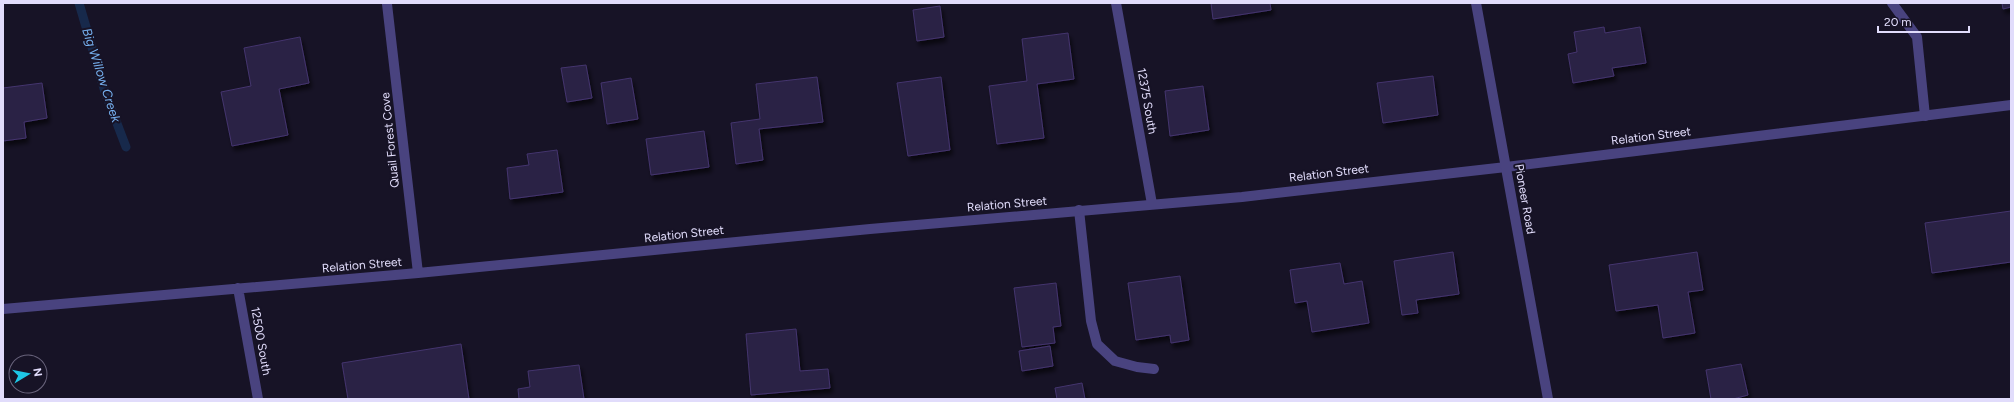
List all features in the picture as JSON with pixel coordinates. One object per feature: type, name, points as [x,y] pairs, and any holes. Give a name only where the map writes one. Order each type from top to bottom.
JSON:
[{"type":"street","name":"12375 South","points":[[1116,3],[1152,204]]},
{"type":"street","name":"Pioneer Road","points":[[1476,3],[1548,399]]},
{"type":"street","points":[[1892,3],[1917,37],[1924,116]]},
{"type":"street","name":"Quail Forest Cove","points":[[387,4],[418,273]]},
{"type":"street","name":"Relation Street","points":[[3,309],[418,273],[1079,210],[1242,196],[1506,166],[2011,105]]},
{"type":"street","points":[[1079,210],[1091,321],[1098,344],[1115,361],[1137,367],[1154,369]]},
{"type":"street","name":"12500 South","points":[[238,288],[258,399]]},
{"type":"building","points":[[1211,3],[1270,3],[1271,10],[1213,19]]},
{"type":"building","points":[[2002,3],[2011,3],[2011,7],[2003,9]]},
{"type":"building","points":[[940,6],[944,37],[917,41],[913,10]]},
{"type":"building","points":[[1604,27],[1605,33],[1640,27],[1646,63],[1612,68],[1614,76],[1573,83],[1568,54],[1577,52],[1574,32]]},
{"type":"building","points":[[1068,33],[1074,79],[1037,84],[1044,138],[997,144],[989,86],[1027,81],[1022,39]]},
{"type":"building","points":[[300,37],[309,83],[279,89],[288,135],[232,146],[221,92],[251,86],[244,48]]},
{"type":"building","points":[[586,65],[592,98],[567,102],[561,68]]},
{"type":"building","points":[[1433,76],[1438,115],[1383,123],[1377,83]]},
{"type":"building","points":[[817,77],[823,122],[759,129],[763,160],[736,164],[731,123],[760,119],[756,84]]},
{"type":"building","points":[[941,77],[950,150],[908,156],[897,83]]},
{"type":"building","points":[[631,78],[638,119],[607,124],[601,83]]},
{"type":"building","points":[[42,83],[47,118],[24,122],[26,138],[3,141],[3,88]]},
{"type":"building","points":[[1203,86],[1209,130],[1170,136],[1165,91]]},
{"type":"building","points":[[704,131],[709,167],[651,175],[646,139]]},
{"type":"building","points":[[557,150],[563,192],[510,199],[507,168],[529,165],[527,154]]},
{"type":"building","points":[[2011,211],[2011,262],[1932,273],[1925,223]]},
{"type":"building","points":[[1453,252],[1459,294],[1416,300],[1418,313],[1402,315],[1394,261]]},
{"type":"building","points":[[1697,252],[1703,290],[1688,292],[1695,333],[1663,338],[1658,305],[1616,311],[1609,265]]},
{"type":"building","points":[[1340,263],[1344,284],[1362,281],[1369,323],[1312,332],[1307,301],[1295,303],[1290,270]]},
{"type":"building","points":[[1180,276],[1189,340],[1171,343],[1170,335],[1136,340],[1128,283]]},
{"type":"building","points":[[1056,283],[1061,326],[1053,327],[1055,343],[1022,347],[1014,288]]},
{"type":"building","points":[[796,329],[800,371],[828,369],[830,388],[751,395],[746,334]]},
{"type":"building","points":[[461,344],[469,399],[348,399],[342,363]]},
{"type":"building","points":[[1050,346],[1053,366],[1022,371],[1019,351]]},
{"type":"building","points":[[1741,364],[1748,395],[1733,399],[1711,399],[1706,370]]},
{"type":"building","points":[[579,365],[584,399],[519,399],[518,389],[530,387],[528,371]]},
{"type":"building","points":[[1082,383],[1085,399],[1057,399],[1055,388]]},
{"type":"waterway","name":"Big Willow Creek","points":[[79,3],[105,92],[126,147]]}]
